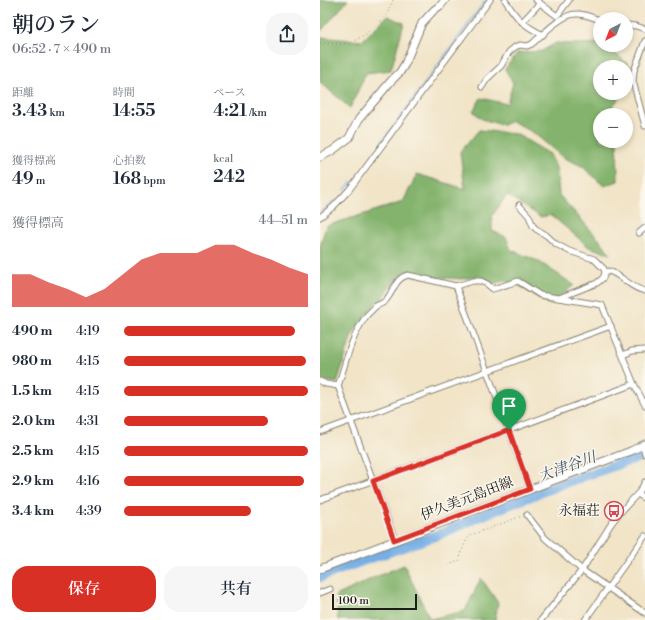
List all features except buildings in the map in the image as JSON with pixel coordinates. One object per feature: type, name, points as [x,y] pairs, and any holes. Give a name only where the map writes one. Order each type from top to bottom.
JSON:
[{"type":"main road","points":[[320,157],[349,138],[359,119],[400,72],[405,64],[422,23],[445,0]]},
{"type":"main road","name":"伊久美元島田線","points":[[320,568],[631,451],[644,449]]},
{"type":"street","points":[[320,217],[333,207],[349,190],[490,0]]},
{"type":"street","points":[[505,0],[522,22],[543,35]]},
{"type":"street","points":[[482,87],[487,79],[501,66],[515,47],[532,44],[543,35],[558,18],[569,0]]},
{"type":"street","points":[[522,22],[538,1],[558,18]]},
{"type":"street","points":[[558,18],[575,14],[593,18]]},
{"type":"street","points":[[633,26],[645,29]]},
{"type":"street","points":[[645,41],[634,72],[634,81],[644,116],[645,126]]},
{"type":"street","points":[[519,205],[529,216],[533,226],[536,229],[562,248],[594,259],[604,269],[605,273]]},
{"type":"street","points":[[639,233],[645,228]]},
{"type":"street","points":[[559,298],[597,283],[601,280],[605,273],[609,271],[613,272],[627,283],[642,291],[645,291]]},
{"type":"street","points":[[394,540],[338,386],[357,330],[374,308],[388,299],[402,277],[408,276],[456,286],[474,281],[481,281],[493,289],[518,281],[540,295],[602,304],[634,384],[645,405]]},
{"type":"street","points":[[456,286],[530,489]]},
{"type":"street","points":[[320,432],[611,326]]},
{"type":"street","points":[[623,355],[632,351],[645,350]]},
{"type":"street","points":[[320,381],[326,384],[338,386]]},
{"type":"street","points":[[320,500],[634,384]]},
{"type":"street","points":[[540,620],[582,570],[617,516],[638,494],[645,482]]},
{"type":"street","points":[[638,494],[645,499]]},
{"type":"street","points":[[527,515],[545,538],[582,570],[645,614]]},
{"type":"street","points":[[585,620],[645,536]]},
{"type":"street","points":[[320,593],[330,589]]},
{"type":"path","points":[[320,43],[349,44],[366,34],[386,16],[393,0]]},
{"type":"path","points":[[448,565],[459,561],[465,542],[471,535],[527,515]]},
{"type":"green space","points":[[320,0],[348,0],[320,32]]},
{"type":"green space","points":[[387,16],[404,23],[391,70],[366,73],[350,108],[320,82],[320,37],[362,41]]},
{"type":"green space","points":[[556,43],[593,43],[593,52],[612,52],[623,60],[593,60],[593,100],[618,100],[613,105],[614,108],[593,108],[593,148],[617,148],[618,181],[604,186],[582,166],[562,157],[534,133],[512,121],[502,125],[482,119],[473,111],[481,98],[507,104],[513,83],[505,69],[517,53],[542,51]]},
{"type":"green space","points":[[479,130],[516,134],[550,154],[557,170],[559,195],[604,245],[610,254],[589,247],[551,215],[541,217],[507,195],[492,216],[492,231],[506,237],[511,250],[538,261],[574,285],[550,305],[516,284],[503,281],[493,284],[478,276],[462,279],[404,275],[396,278],[382,300],[372,307],[352,335],[337,383],[320,378],[320,247],[326,226],[403,202],[417,174],[465,189],[460,152]]},
{"type":"green space","points":[[404,565],[430,619],[465,611],[481,578],[498,603],[495,620],[338,620],[336,596]]},
{"type":"waterway","points":[[379,146],[486,0]]},
{"type":"waterway","points":[[345,190],[352,182]]},
{"type":"waterway","points":[[320,213],[336,200]]},
{"type":"waterway","name":"大津谷川","points":[[320,577],[438,535],[483,515],[564,483],[645,455]]},
{"type":"place","name":"永福荘","points":[[614,511]]},
{"type":"route","points":[[509,430],[530,489],[394,540],[373,481],[509,430]]}]
